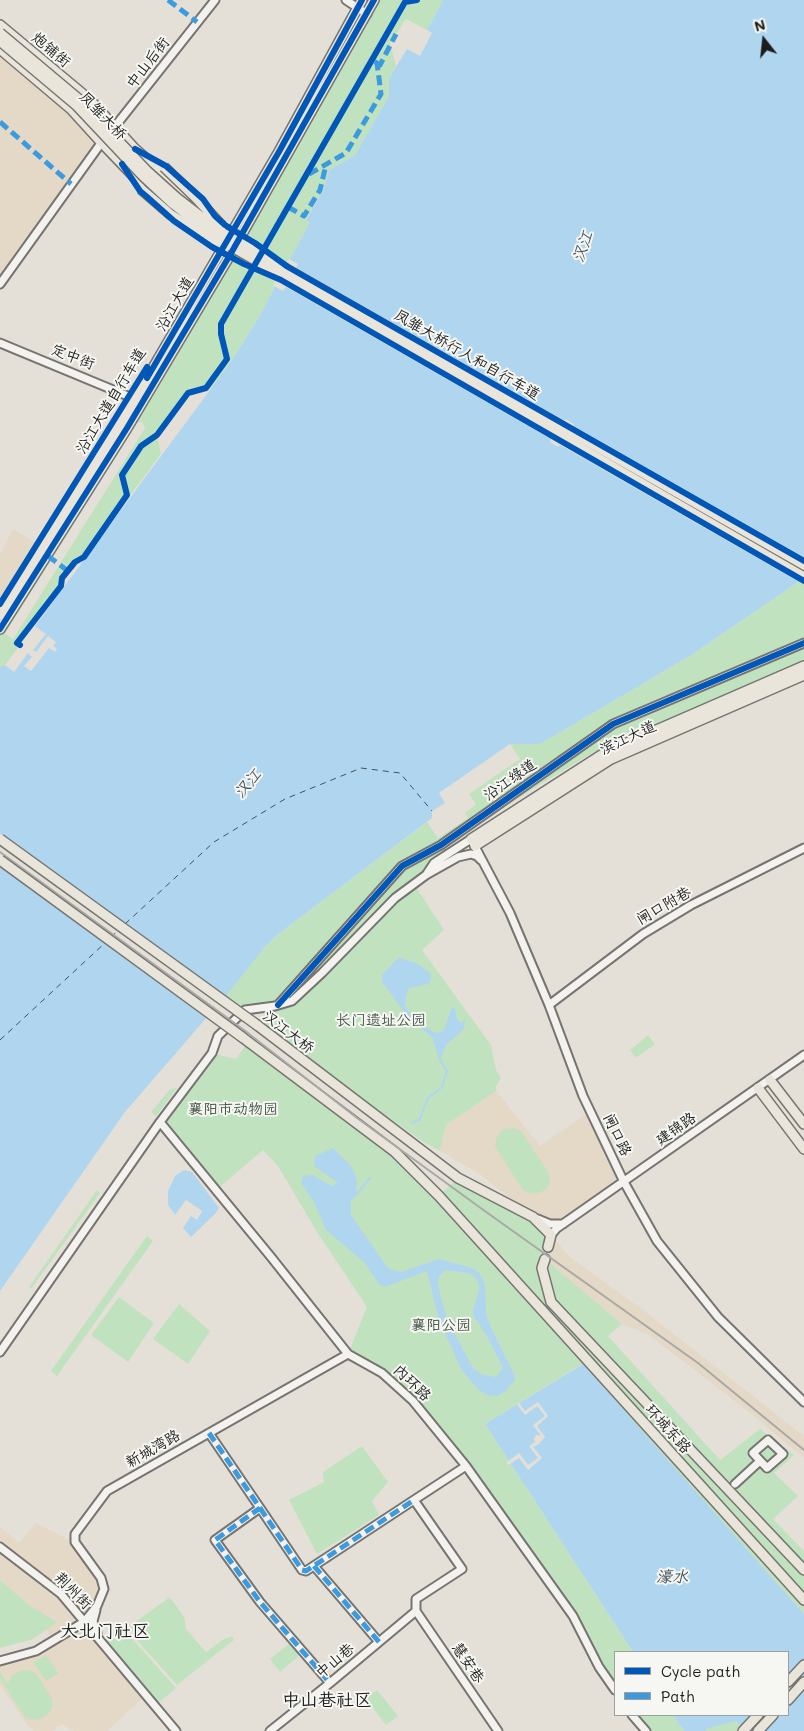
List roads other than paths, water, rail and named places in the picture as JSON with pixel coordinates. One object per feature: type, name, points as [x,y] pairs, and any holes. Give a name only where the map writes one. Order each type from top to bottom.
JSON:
[{"type":"main road","name":"沿江大道","points":[[0,629],[127,428],[230,255],[374,0]]},
{"type":"main road","name":"沿江大道","points":[[0,615],[135,399],[280,150],[360,4]]},
{"type":"main road","name":"炮铺街","points":[[0,25],[90,100],[134,149],[190,197],[241,236]]},
{"type":"main road","name":"凤雏大桥","points":[[0,33],[81,101],[147,171],[220,232],[284,274],[804,577]]},
{"type":"main road","name":"凤雏大桥","points":[[0,41],[76,105],[142,175],[172,203],[217,238],[804,565]]},
{"type":"main road","points":[[0,49],[71,109],[142,186],[187,226],[230,255]]},
{"type":"main road","points":[[134,149],[164,167],[223,227],[255,246],[284,274]]},
{"type":"main road","points":[[122,164],[142,189],[170,214],[246,262],[284,274]]},
{"type":"main road","name":"滨江大道","points":[[473,843],[606,752],[804,666]]},
{"type":"main road","name":"滨江大道","points":[[473,843],[611,759],[804,675]]},
{"type":"main road","name":"汉江大桥","points":[[0,839],[257,1025],[458,1178],[533,1217],[551,1235]]},
{"type":"main road","name":"汉江大桥","points":[[0,860],[242,1037],[395,1152],[439,1196],[512,1277]]},
{"type":"main road","points":[[770,1080],[804,1124]]},
{"type":"main road","points":[[758,1088],[804,1149]]},
{"type":"main road","points":[[548,1247],[551,1235]]},
{"type":"main road","name":"环城东路","points":[[544,1258],[542,1268],[551,1302],[804,1570]]},
{"type":"main road","name":"环城东路","points":[[512,1277],[804,1600]]},
{"type":"main road","points":[[789,1681],[804,1665]]},
{"type":"main road","points":[[789,1699],[804,1682]]},
{"type":"main road","points":[[743,1731],[757,1716]]},
{"type":"main road","points":[[758,1731],[772,1716]]},
{"type":"street","name":"中山后街","points":[[0,284],[101,142],[115,127],[215,0]]},
{"type":"street","points":[[346,0],[360,4],[367,14]]},
{"type":"street","name":"定中街","points":[[0,343],[135,399]]},
{"type":"street","name":"沿江绿道","points":[[278,1005],[402,866],[441,845],[613,724],[804,643]]},
{"type":"street","points":[[426,875],[434,864],[448,854],[473,843]]},
{"type":"street","name":"闸口路","points":[[473,843],[510,914],[549,1005],[583,1096],[624,1182],[657,1241],[718,1317],[804,1402]]},
{"type":"street","points":[[441,845],[448,854]]},
{"type":"street","name":"闸口附巷","points":[[549,1005],[643,934],[691,905],[804,848]]},
{"type":"street","points":[[0,1352],[160,1122],[212,1053],[218,1036],[246,1010],[292,1001],[322,973],[394,898],[426,875],[458,857],[471,854],[484,862]]},
{"type":"street","name":"建锦路","points":[[551,1235],[557,1228],[804,1055]]},
{"type":"street","name":"内环路","points":[[160,1122],[271,1256],[348,1354],[382,1373],[413,1401],[466,1466],[573,1616],[599,1666],[614,1688]]},
{"type":"street","points":[[533,1217],[550,1224],[564,1224]]},
{"type":"street","name":"新城湾路","points":[[84,1622],[97,1606],[104,1589],[101,1578],[74,1542],[75,1534],[107,1491],[348,1354]]},
{"type":"street","points":[[209,1433],[302,1570],[306,1572],[466,1466]]},
{"type":"street","points":[[735,1484],[760,1461]]},
{"type":"street","points":[[414,1500],[462,1569],[416,1599],[416,1611]]},
{"type":"street","points":[[260,1508],[215,1540],[260,1602],[330,1684]]},
{"type":"street","name":"荆州街","points":[[0,1547],[61,1594],[176,1731]]},
{"type":"street","points":[[314,1566],[379,1642]]},
{"type":"street","points":[[97,1606],[93,1622],[98,1638]]},
{"type":"street","name":"中山巷","points":[[270,1731],[330,1684],[416,1611]]},
{"type":"street","name":"慧安巷","points":[[416,1611],[498,1731]]},
{"type":"street","points":[[0,1661],[36,1652],[84,1622]]},
{"type":"street","points":[[71,1630],[83,1629],[98,1638]]},
{"type":"street","points":[[633,1716],[646,1731]]},
{"type":"water","name":"汉江","points":[[443,0],[804,0],[804,578],[690,656],[540,744],[510,744],[439,793],[445,803],[432,811],[432,818],[277,935],[125,1112],[0,1291],[0,667],[5,665],[35,626],[230,363],[259,317],[310,222],[306,220],[324,188],[329,170],[355,155],[389,96],[389,78],[407,49],[420,56],[432,33],[427,30]]},
{"type":"water","points":[[399,957],[418,964],[430,973],[429,984],[409,988],[405,1006],[413,1017],[422,1021],[433,1032],[439,1033],[444,1030],[452,1007],[455,1009],[458,1021],[462,1023],[465,1019],[464,1029],[446,1045],[440,1060],[434,1039],[409,1018],[382,982],[382,975]]},
{"type":"water","points":[[333,1148],[351,1166],[357,1180],[356,1195],[351,1202],[351,1215],[388,1268],[401,1272],[439,1259],[472,1268],[478,1272],[485,1285],[488,1321],[515,1376],[515,1380],[506,1391],[497,1396],[487,1395],[480,1391],[462,1371],[438,1317],[427,1271],[385,1287],[379,1284],[365,1263],[326,1230],[314,1202],[301,1183],[303,1176],[312,1175],[332,1186],[338,1183],[314,1166],[315,1156]],"holes":[[[445,1270],[469,1273],[475,1277],[479,1284],[473,1315],[487,1336],[503,1368],[496,1377],[481,1374],[473,1368],[450,1325],[444,1309],[438,1285],[439,1277]]]},
{"type":"water","points":[[184,1170],[192,1172],[219,1208],[191,1237],[183,1228],[191,1216],[197,1220],[202,1211],[186,1200],[175,1215],[168,1205],[168,1191],[175,1176]]},
{"type":"water","name":"濠水","points":[[583,1364],[804,1614],[804,1731],[747,1731],[736,1721],[709,1728],[705,1731],[684,1731],[674,1716],[789,1716],[789,1651],[632,1651],[485,1424]]},
{"type":"waterway","points":[[412,1123],[420,1119],[428,1098],[442,1087],[447,1071],[440,1060],[434,1039]]},
{"type":"waterway","points":[[356,1195],[370,1178]]},
{"type":"railway","points":[[0,852],[244,1030],[357,1118],[698,1363],[804,1450]]},
{"type":"district","name":"大北门社区","points":[[105,1631]]},
{"type":"district","name":"中山巷社区","points":[[327,1700]]},
{"type":"park label","name":"长门遗址公园","points":[[381,1020]]},
{"type":"park label","name":"襄阳市动物园","points":[[233,1109]]},
{"type":"park label","name":"襄阳公园","points":[[441,1325]]}]
